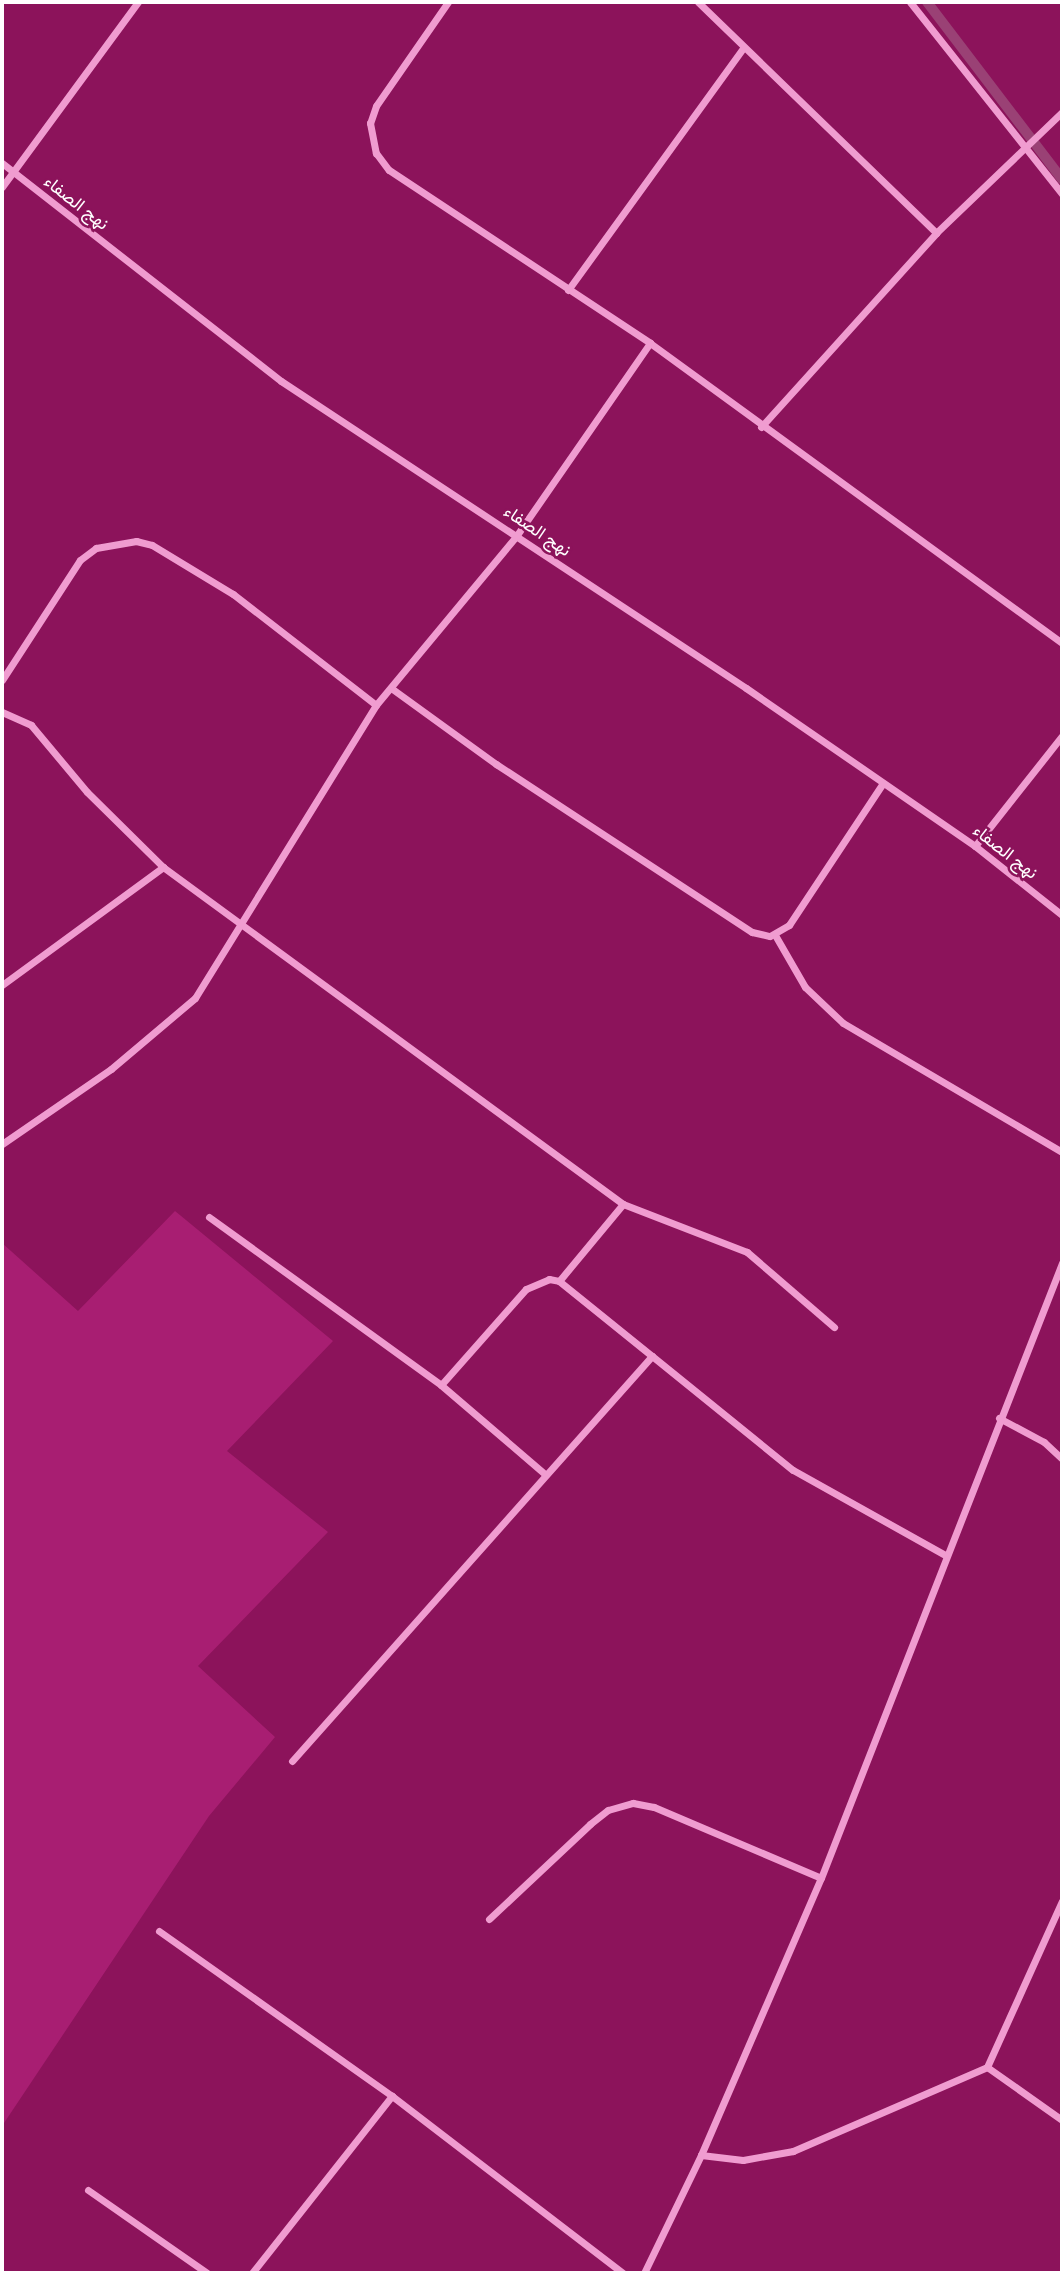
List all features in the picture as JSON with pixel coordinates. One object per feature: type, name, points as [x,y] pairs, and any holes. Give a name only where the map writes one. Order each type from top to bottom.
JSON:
[{"type":"street","points":[[2,187],[138,2]]},
{"type":"street","points":[[447,2],[376,106],[370,122],[376,153],[404,184],[650,343],[761,427],[1062,643]]},
{"type":"street","points":[[698,2],[936,233]]},
{"type":"street","points":[[910,2],[1062,194]]},
{"type":"street","points":[[568,290],[743,48]]},
{"type":"street","points":[[761,427],[936,233],[1062,112]]},
{"type":"street","name":"نهج الصفاء","points":[[2,163],[281,381],[517,535],[883,783],[975,846],[1062,915]]},
{"type":"street","points":[[2,1143],[111,1069],[195,999],[239,922],[376,705],[517,535],[650,343]]},
{"type":"street","points":[[2,680],[23,641],[80,560],[96,548],[136,541],[152,545],[233,594],[376,705]]},
{"type":"street","points":[[391,688],[496,764],[752,932],[775,935],[789,925],[883,783]]},
{"type":"street","points":[[2,712],[31,725],[87,792],[163,867],[623,1204],[747,1252],[834,1327]]},
{"type":"street","points":[[975,846],[1062,736]]},
{"type":"street","points":[[2,985],[163,867]]},
{"type":"street","points":[[775,935],[805,986],[843,1023],[1062,1152]]},
{"type":"street","points":[[559,1281],[623,1204]]},
{"type":"street","points":[[209,1217],[441,1385],[546,1475]]},
{"type":"street","points":[[644,2273],[701,2155],[821,1878],[945,1555],[1062,1263]]},
{"type":"street","points":[[441,1385],[526,1289],[539,1282],[559,1281],[793,1470],[945,1555]]},
{"type":"street","points":[[292,1761],[652,1356]]},
{"type":"street","points":[[999,1418],[1044,1443],[1062,1459]]},
{"type":"street","points":[[489,1919],[590,1824],[608,1810],[633,1803],[654,1807],[821,1878]]},
{"type":"street","points":[[701,2155],[754,2159],[793,2151],[987,2067],[1062,1901]]},
{"type":"street","points":[[159,1931],[391,2096],[623,2273]]},
{"type":"street","points":[[987,2067],[1062,2120]]},
{"type":"street","points":[[252,2273],[391,2096]]},
{"type":"street","points":[[88,2190],[207,2273]]},
{"type":"shaded area","points":[[175,1211],[333,1341],[227,1451],[328,1532],[198,1666],[275,1737],[209,1816],[2,2126],[2,1243],[78,1311]]},
{"type":"waterway","points":[[927,2],[1062,179]]}]
